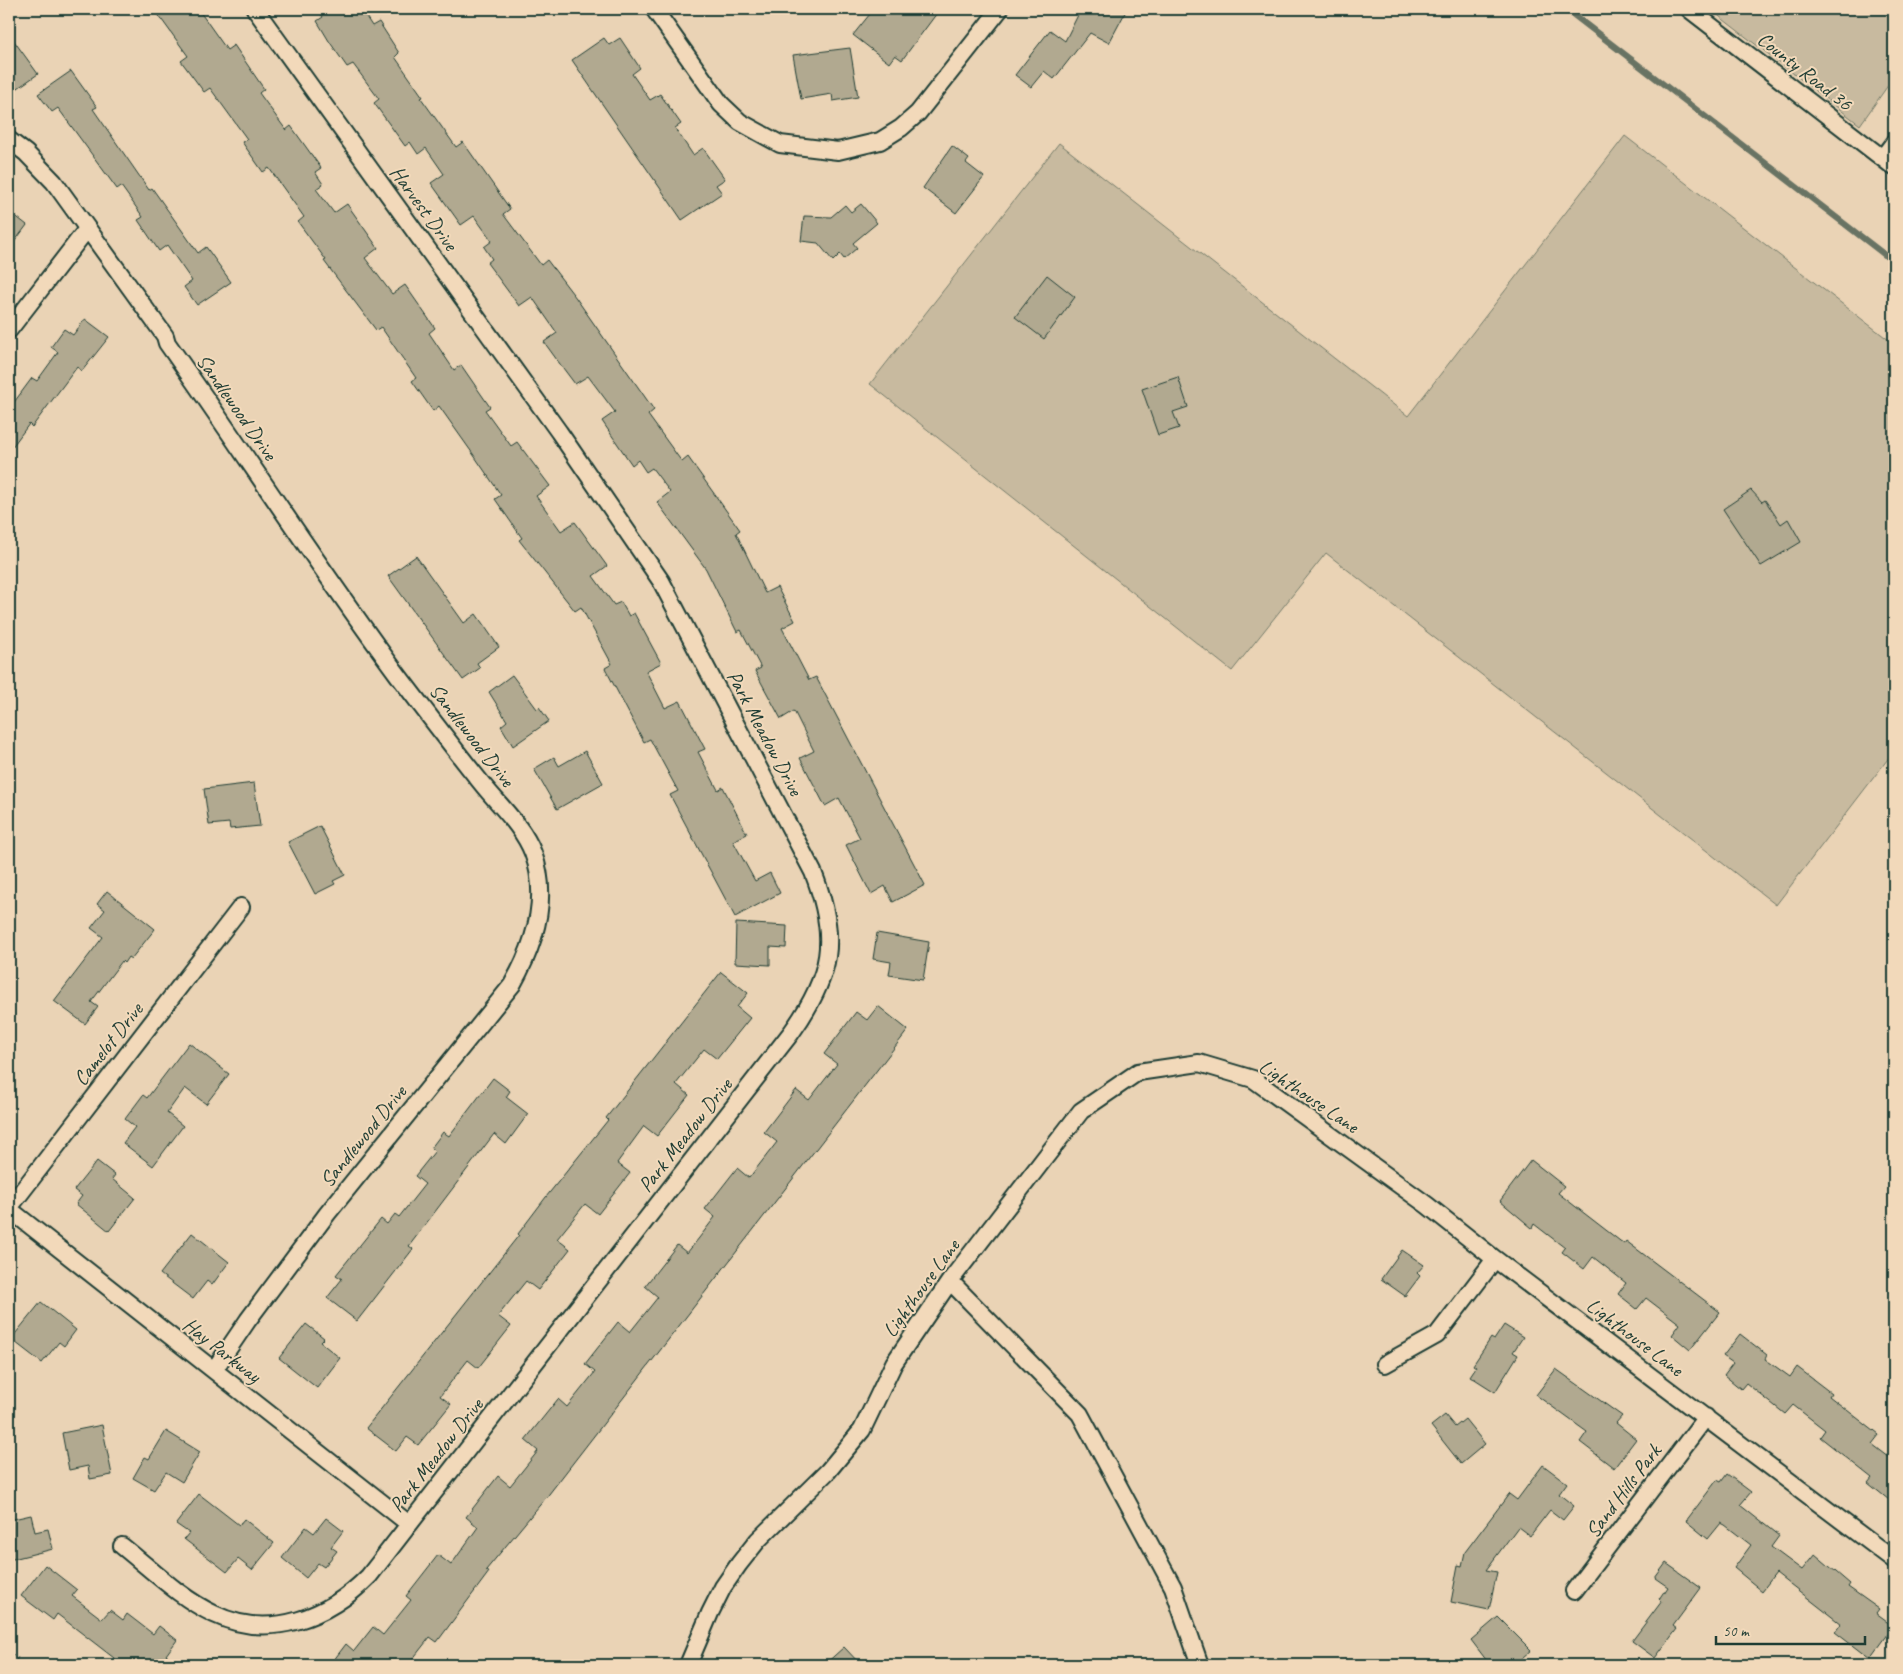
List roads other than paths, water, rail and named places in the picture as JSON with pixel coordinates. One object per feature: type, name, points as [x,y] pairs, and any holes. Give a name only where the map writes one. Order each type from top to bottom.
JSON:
[{"type":"street","name":"Harvest Drive","points":[[255,9],[559,432]]},
{"type":"street","points":[[654,9],[721,104],[740,122],[780,144],[838,151],[880,141],[901,128],[918,113],[1000,9]]},
{"type":"street","name":"County Road 36","points":[[1689,9],[1894,167]]},
{"type":"street","name":"Sandlewood Drive","points":[[9,140],[41,167],[87,228],[165,336],[167,343],[350,610],[453,747],[519,828],[533,854],[539,884],[539,909],[534,935],[521,969],[512,985],[327,1214],[248,1320],[214,1370]]},
{"type":"street","points":[[9,330],[87,228]]},
{"type":"street","name":"Park Meadow Drive","points":[[122,1546],[180,1593],[215,1615],[245,1623],[284,1624],[307,1619],[332,1608],[354,1592],[369,1576],[791,1033],[817,992],[825,972],[828,953],[828,918],[813,872],[661,581],[559,432]]},
{"type":"street","name":"Camelot Drive","points":[[9,1208],[241,907]]},
{"type":"street","name":"Lighthouse Lane","points":[[688,1665],[718,1596],[738,1564],[758,1540],[828,1471],[862,1430],[894,1363],[950,1281],[1081,1111],[1138,1072],[1199,1063],[1253,1079],[1427,1205],[1894,1560]]},
{"type":"street","name":"Hay Parkway","points":[[9,1208],[409,1524]]},
{"type":"street","points":[[1385,1364],[1438,1335],[1495,1258]]},
{"type":"street","points":[[950,1281],[1080,1414],[1173,1587],[1200,1665]]},
{"type":"street","name":"Sand Hills Park","points":[[1574,1591],[1706,1417]]},
{"type":"lane","points":[[1879,156],[1894,136]]},
{"type":"waterway","points":[[1566,9],[1894,262]]}]
